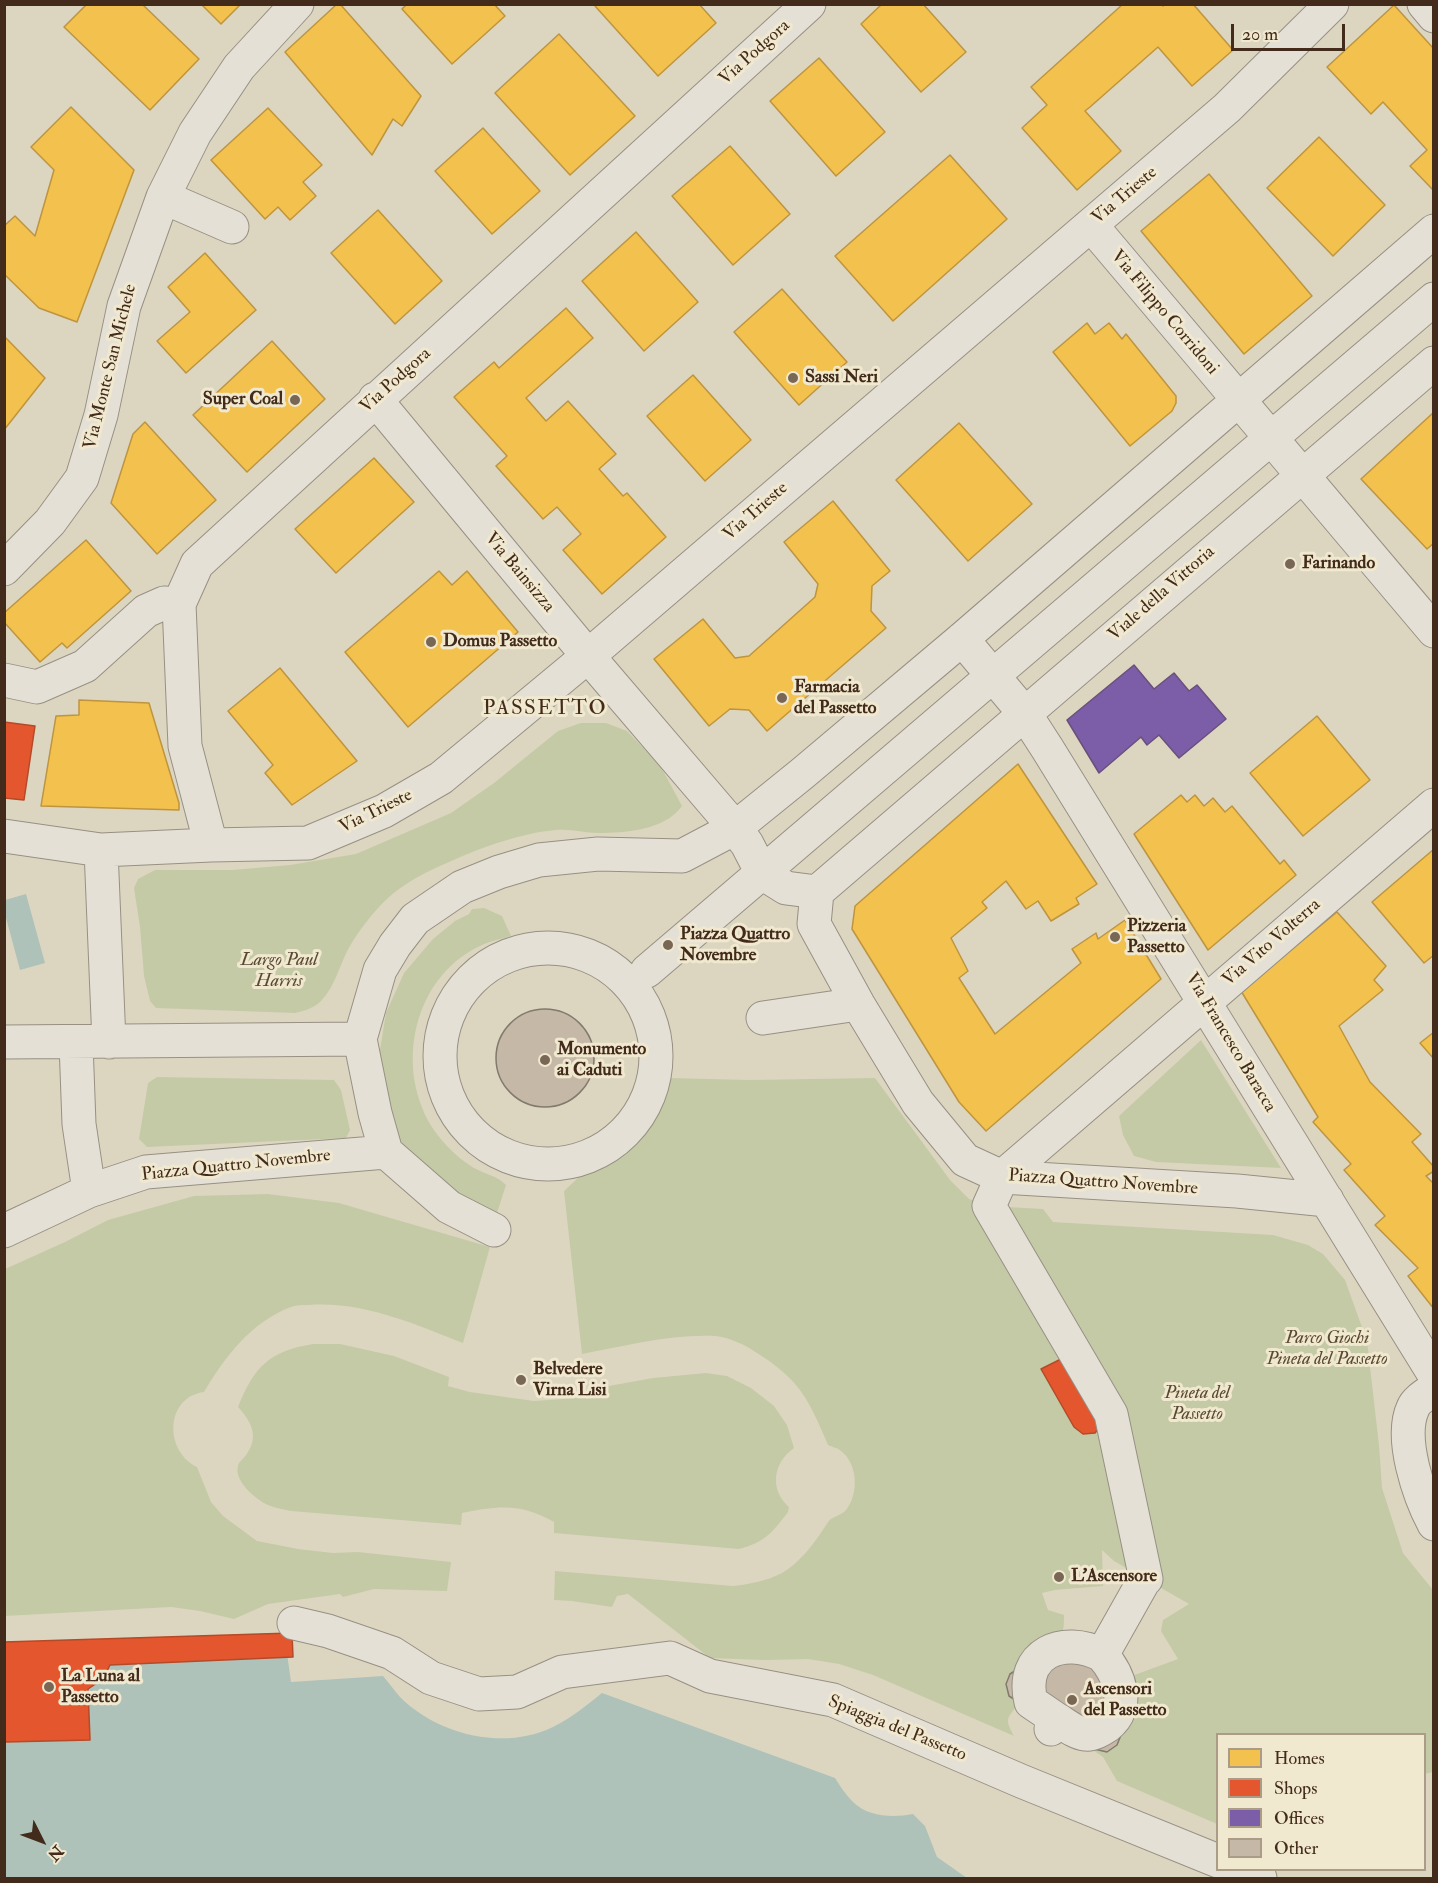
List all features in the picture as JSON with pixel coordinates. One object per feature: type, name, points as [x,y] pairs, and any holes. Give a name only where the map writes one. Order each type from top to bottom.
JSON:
[{"type":"street","name":"Via Monte San Michele","points":[[4,569],[50,522],[82,478],[101,415],[124,306],[163,197],[195,133],[239,67],[297,4]]},
{"type":"street","name":"Via Podgora","points":[[212,845],[185,746],[179,604],[197,564],[809,4]]},
{"type":"street","name":"Via Trieste","points":[[4,836],[101,850],[308,843],[384,811],[441,778],[588,656],[1227,108],[1332,4]]},
{"type":"street","points":[[1424,4],[1434,16]]},
{"type":"street","points":[[163,197],[232,226]]},
{"type":"street","name":"Via Filippo Corridoni","points":[[1091,225],[1237,400]]},
{"type":"street","points":[[494,1230],[449,1207],[386,1152],[375,1113],[360,1039],[380,970],[394,945],[415,919],[462,887],[499,872],[539,860],[598,854],[682,856],[735,828],[962,639],[1434,231]]},
{"type":"street","points":[[646,971],[1434,299]]},
{"type":"street","name":"Viale della Vittoria","points":[[817,892],[1203,558],[1302,477],[1434,363]]},
{"type":"street","name":"Via Bainsizza","points":[[375,399],[588,656],[735,828]]},
{"type":"street","points":[[1237,400],[1434,632]]},
{"type":"street","points":[[4,680],[37,687],[85,666],[146,610],[164,603],[179,604]]},
{"type":"street","points":[[962,639],[1025,714]]},
{"type":"street","name":"Via Francesco Baracca","points":[[1025,714],[1205,1001],[1434,1374]]},
{"type":"street","name":"Via Vito Volterra","points":[[1002,1177],[1434,805]]},
{"type":"street","points":[[735,828],[747,844],[762,873],[786,888],[817,892]]},
{"type":"street","points":[[101,850],[109,1042]]},
{"type":"street","name":"Piazza Quattro Novembre","points":[[817,892],[814,924],[858,1004],[918,1103],[965,1160],[1002,1177],[1237,1191],[1327,1200]]},
{"type":"street","points":[[527,949],[566,949],[597,959],[618,973],[631,986],[645,1007],[653,1029],[656,1047],[654,1080],[648,1097],[625,1132],[604,1149],[583,1159],[557,1164],[542,1164],[506,1156],[481,1141],[463,1124],[451,1105],[443,1083],[439,1060],[442,1032],[452,1005],[464,988],[480,972],[508,956],[527,949]]},
{"type":"street","points":[[764,1018],[858,1004]]},
{"type":"street","points":[[4,1042],[360,1039]]},
{"type":"street","points":[[76,1043],[79,1124],[89,1191]]},
{"type":"street","name":"Piazza Quattro Novembre","points":[[4,1231],[89,1191],[146,1172],[386,1152]]},
{"type":"street","points":[[1002,1177],[989,1206],[1111,1414],[1144,1581],[1102,1655]]},
{"type":"street","points":[[1434,1389],[1414,1405],[1407,1426],[1413,1467],[1428,1515],[1434,1524]]},
{"type":"street","name":"Spiaggia del Passetto","points":[[294,1623],[328,1631],[392,1653],[431,1678],[479,1694],[517,1692],[562,1672],[670,1658],[710,1676],[833,1700],[1021,1781],[1216,1860]]},
{"type":"street","points":[[1077,1647],[1090,1649],[1102,1655],[1110,1665],[1120,1686],[1122,1698],[1111,1722],[1101,1730],[1089,1735],[1054,1724],[1031,1702],[1028,1689],[1029,1676],[1034,1664],[1043,1654],[1054,1648],[1077,1647]]},
{"type":"street","points":[[1243,1871],[1260,1878]]},
{"type":"green space","name":"Largo Paul Harris","points":[[581,723],[606,723],[627,731],[660,765],[682,806],[675,814],[655,825],[632,831],[598,833],[557,830],[522,836],[475,851],[420,876],[389,897],[372,915],[346,953],[330,990],[320,1002],[309,1009],[295,1013],[156,1008],[150,1001],[144,976],[134,888],[138,879],[155,870],[232,870],[290,865],[356,854],[451,813],[494,783],[558,731]]},
{"type":"green space","points":[[484,908],[502,916],[511,936],[480,946],[456,961],[437,982],[423,1006],[415,1032],[413,1060],[416,1088],[425,1114],[440,1138],[469,1165],[495,1177],[506,1185],[497,1213],[475,1209],[408,1153],[393,1128],[379,1056],[386,1013],[404,973],[433,939],[455,921],[469,914],[472,909]]},
{"type":"green space","points":[[1201,1040],[1281,1168],[1156,1162],[1134,1156],[1123,1135],[1119,1116]]},
{"type":"green space","points":[[157,1077],[334,1080],[341,1090],[350,1130],[346,1138],[147,1147],[139,1139],[148,1083]]},
{"type":"green space","name":"Pineta del Passetto","points":[[669,1078],[750,1080],[875,1078],[950,1180],[969,1199],[989,1206],[1043,1209],[1053,1222],[1273,1235],[1308,1245],[1323,1254],[1345,1280],[1367,1341],[1382,1488],[1403,1553],[1433,1590],[1433,1772],[1426,1774],[1426,1733],[1216,1733],[1216,1824],[1117,1781],[1103,1757],[1090,1748],[1107,1752],[1119,1737],[1122,1729],[1122,1710],[1118,1681],[1178,1659],[1161,1631],[1163,1620],[1189,1604],[1114,1561],[1102,1550],[1103,1586],[1042,1593],[1048,1610],[1064,1615],[1063,1631],[1055,1645],[1026,1662],[1009,1676],[1006,1684],[1008,1693],[1018,1703],[1008,1718],[1014,1736],[873,1675],[839,1664],[808,1659],[710,1658],[628,1594],[617,1596],[612,1607],[554,1600],[555,1571],[733,1586],[770,1578],[782,1573],[802,1557],[830,1520],[846,1510],[855,1488],[851,1463],[840,1450],[828,1445],[802,1392],[784,1372],[742,1344],[715,1336],[682,1337],[582,1354],[564,1191],[580,1176],[613,1159],[640,1133],[658,1107]]},
{"type":"green space","points":[[268,1194],[339,1203],[490,1247],[463,1343],[369,1310],[329,1305],[291,1307],[251,1331],[230,1354],[204,1392],[191,1396],[182,1404],[176,1414],[174,1438],[186,1459],[197,1467],[211,1502],[223,1516],[257,1541],[333,1553],[358,1552],[451,1562],[447,1591],[374,1589],[343,1597],[340,1594],[268,1604],[234,1619],[171,1607],[5,1616],[5,1269],[108,1220],[194,1196]]},
{"type":"green space","points":[[313,1344],[340,1344],[394,1356],[449,1377],[448,1386],[470,1392],[534,1401],[592,1397],[592,1389],[653,1378],[706,1373],[727,1376],[751,1388],[774,1406],[787,1425],[794,1448],[787,1454],[778,1469],[776,1484],[778,1492],[789,1507],[788,1512],[762,1540],[739,1549],[554,1533],[554,1522],[520,1509],[498,1508],[462,1513],[461,1525],[291,1511],[271,1506],[251,1493],[238,1475],[239,1463],[251,1446],[253,1434],[249,1422],[238,1407],[250,1381],[265,1363],[285,1351]]},
{"type":"shaded area","points":[[26,894],[45,963],[20,970],[5,914],[5,900]]},
{"type":"shaded area","points":[[286,1646],[291,1682],[383,1676],[400,1697],[415,1710],[452,1730],[472,1735],[514,1738],[534,1734],[566,1720],[602,1693],[835,1778],[850,1799],[866,1811],[889,1816],[913,1814],[925,1826],[937,1857],[967,1878],[5,1878],[4,1663]]},
{"type":"building: Homes","points":[[87,4],[142,4],[199,59],[150,110],[64,27]]},
{"type":"building: Homes","points":[[201,4],[241,4],[221,24]]},
{"type":"building: Homes","points":[[337,4],[340,4],[421,96],[402,126],[393,119],[372,155],[285,52]]},
{"type":"building: Homes","points":[[407,4],[494,4],[505,16],[452,64],[402,9]]},
{"type":"building: Homes","points":[[597,4],[699,4],[716,23],[658,76],[595,6]]},
{"type":"building: Homes","points":[[882,4],[923,4],[966,52],[921,92],[861,24]]},
{"type":"building: Homes","points":[[1123,4],[1161,4],[1163,6],[1165,4],[1193,4],[1233,50],[1192,86],[1158,47],[1085,111],[1121,151],[1077,190],[1022,128],[1047,105],[1031,87]]},
{"type":"building: Homes","points":[[1394,5],[1434,49],[1434,191],[1410,166],[1427,150],[1383,102],[1371,114],[1327,67]]},
{"type":"building: Homes","points":[[559,34],[635,116],[570,175],[495,93]]},
{"type":"building: Homes","points":[[819,58],[885,132],[836,176],[770,101]]},
{"type":"building: Homes","points":[[71,107],[134,170],[77,322],[39,308],[4,274],[4,226],[15,216],[35,236],[54,170],[31,147]]},
{"type":"building: Homes","points":[[268,108],[322,165],[303,182],[316,196],[290,220],[278,207],[265,219],[211,160]]},
{"type":"building: Homes","points":[[483,128],[540,191],[492,234],[435,171]]},
{"type":"building: Homes","points":[[1319,137],[1385,205],[1333,256],[1267,188]]},
{"type":"building: Homes","points":[[730,146],[790,214],[733,265],[672,196]]},
{"type":"building: Homes","points":[[950,155],[1007,219],[893,321],[835,256]]},
{"type":"building: Homes","points":[[1209,174],[1312,296],[1244,354],[1141,231]]},
{"type":"building: Homes","points":[[378,210],[442,281],[395,324],[331,253]]},
{"type":"building: Homes","points":[[636,232],[698,302],[644,351],[582,281]]},
{"type":"building: Homes","points":[[205,253],[256,310],[186,373],[157,341],[190,312],[168,287]]},
{"type":"building: Homes","points":[[782,289],[847,362],[799,405],[734,332]]},
{"type":"building: Homes","points":[[566,308],[593,338],[526,398],[546,421],[568,401],[616,454],[599,469],[623,496],[627,493],[666,537],[602,594],[563,550],[581,534],[557,507],[543,519],[496,466],[507,456],[454,397],[494,362],[499,368]]},
{"type":"building: Homes","points":[[1087,323],[1095,334],[1109,323],[1122,339],[1126,334],[1176,396],[1176,403],[1172,411],[1130,446],[1053,352]]},
{"type":"building: Homes","points":[[4,336],[45,378],[4,430]]},
{"type":"building: Homes","points":[[272,341],[325,399],[247,472],[193,415]]},
{"type":"building: Homes","points":[[693,375],[751,440],[705,481],[647,416]]},
{"type":"building: Homes","points":[[1434,412],[1434,543],[1427,549],[1361,479]]},
{"type":"building: Homes","points":[[145,422],[216,500],[157,554],[111,503],[133,434]]},
{"type":"building: Homes","points":[[959,423],[1032,504],[968,561],[896,480]]},
{"type":"building: Homes","points":[[374,458],[414,502],[336,573],[295,529]]},
{"type":"building: Homes","points":[[833,501],[890,571],[872,586],[871,611],[886,628],[767,731],[749,710],[730,709],[709,726],[654,659],[703,619],[735,658],[749,656],[815,597],[818,584],[784,542]]},
{"type":"building: Homes","points":[[86,540],[131,591],[67,648],[62,643],[40,662],[4,622],[4,613]]},
{"type":"building: Homes","name":"Domus Passetto","points":[[439,571],[452,585],[467,571],[518,632],[408,727],[345,652]]},
{"type":"building: Homes","points":[[280,668],[357,761],[292,805],[265,773],[273,765],[228,711]]},
{"type":"building: Homes","points":[[79,700],[149,703],[179,803],[179,810],[41,806],[56,716],[79,715]]},
{"type":"building: Homes","points":[[1317,716],[1370,780],[1303,836],[1250,773]]},
{"type":"building: Homes","points":[[1018,764],[1097,884],[1076,898],[1079,904],[1051,921],[1038,901],[1026,909],[1006,881],[982,902],[987,908],[951,938],[968,971],[959,978],[995,1034],[1081,963],[1072,949],[1096,933],[1098,939],[1125,920],[1161,979],[986,1131],[959,1102],[852,929],[855,906]]},
{"type":"building: Homes","points":[[1181,795],[1187,802],[1195,795],[1204,806],[1213,798],[1225,812],[1232,806],[1280,864],[1284,860],[1296,875],[1208,950],[1134,834]]},
{"type":"building: Homes","points":[[1434,849],[1434,955],[1424,963],[1372,902]]},
{"type":"building: Homes","points":[[1337,912],[1386,966],[1374,980],[1383,990],[1339,1026],[1370,1082],[1421,1134],[1412,1142],[1434,1167],[1434,1171],[1426,1176],[1434,1184],[1434,1309],[1408,1276],[1418,1268],[1375,1225],[1385,1216],[1344,1170],[1351,1164],[1313,1122],[1318,1117],[1241,991]]},
{"type":"building: Homes","points":[[1434,1032],[1434,1059],[1420,1043]]},
{"type":"building: Shops","points":[[4,722],[35,726],[24,800],[4,798]]},
{"type":"building: Shops","points":[[1063,1358],[1100,1427],[1095,1433],[1083,1434],[1074,1427],[1041,1369]]},
{"type":"building: Shops","name":"La Luna al Passetto","points":[[292,1633],[293,1657],[110,1665],[103,1679],[88,1689],[90,1740],[5,1742],[4,1642]]},
{"type":"building: Offices","points":[[1134,665],[1154,689],[1174,673],[1189,691],[1197,685],[1226,719],[1179,758],[1159,735],[1147,745],[1141,737],[1099,773],[1067,720]]},
{"type":"building: Other","name":"Monumento ai Caduti","points":[[545,1009],[564,1012],[580,1023],[591,1039],[594,1058],[591,1077],[580,1093],[564,1104],[545,1107],[526,1104],[510,1093],[499,1077],[496,1058],[499,1039],[510,1023],[526,1012]]},
{"type":"building: Other","name":"Ascensori del Passetto","points":[[1057,1644],[1118,1681],[1123,1730],[1117,1745],[1107,1752],[1090,1748],[1009,1696],[1006,1684],[1010,1674]]},
{"type":"place","name":"Sassi Neri","points":[[793,378]]},
{"type":"place","name":"Super Coal","points":[[295,400]]},
{"type":"place","name":"Farinando","points":[[1290,564]]},
{"type":"place","name":"Domus Passetto","points":[[431,642]]},
{"type":"place","name":"Farmacia del Passetto","points":[[782,698]]},
{"type":"place","name":"Pizzeria Passetto","points":[[1115,937]]},
{"type":"place","name":"Piazza Quattro Novembre","points":[[668,945]]},
{"type":"place","name":"Monumento ai Caduti","points":[[545,1060]]},
{"type":"place","name":"Belvedere Virna Lisi","points":[[521,1380]]},
{"type":"place","name":"L'Ascensore","points":[[1059,1577]]},
{"type":"place","name":"La Luna al Passetto","points":[[49,1687]]},
{"type":"place","name":"Ascensori del Passetto","points":[[1072,1700]]},
{"type":"district","name":"PASSETTO","points":[[545,709]]},
{"type":"park label","name":"Parco Giochi Pineta del Passetto","points":[[1327,1349]]}]
